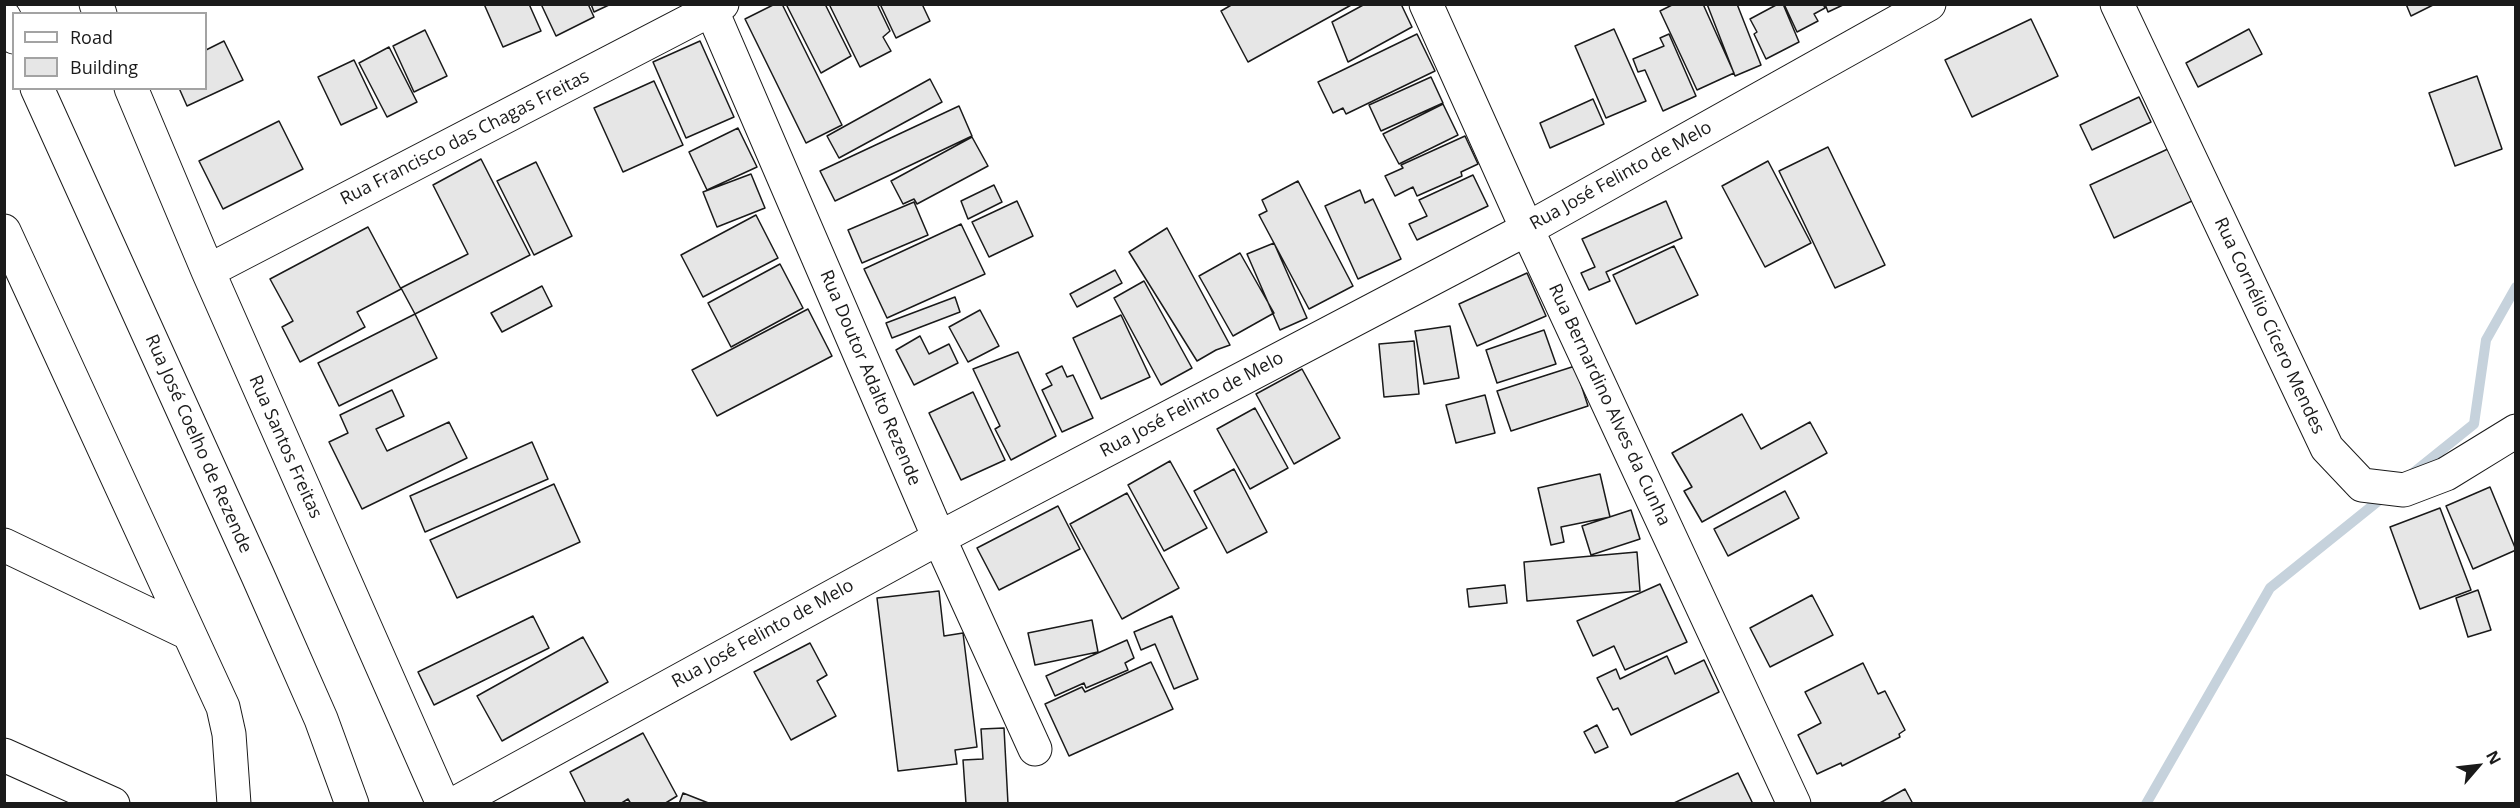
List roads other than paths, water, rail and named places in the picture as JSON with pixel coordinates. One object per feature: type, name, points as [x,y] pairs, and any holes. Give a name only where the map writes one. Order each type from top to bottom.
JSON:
[{"type":"street","name":"Rua Bernardino Alves da Cunha","points":[[1426,4],[1527,229],[1794,804]]},
{"type":"street","name":"Rua José Felinto de Melo","points":[[454,804],[939,538],[1527,229],[1929,4]]},
{"type":"street","name":"Rua Cornélio Cícero Mendes","points":[[2117,4],[2327,448],[2362,485],[2404,490],[2446,474],[2516,431]]},
{"type":"street","name":"Rua Francisco das Chagas Freitas","points":[[208,271],[714,6]]},
{"type":"street","name":"Rua Doutor Adalto Rezende","points":[[714,6],[939,538],[1035,749]]},
{"type":"street","points":[[4,17],[12,33]]},
{"type":"street","name":"Rua José Coelho de Rezende","points":[[38,90],[321,719],[352,804]]},
{"type":"street","name":"Rua Santos Freitas","points":[[132,90],[208,271],[443,804]]},
{"type":"street","points":[[4,231],[223,707],[229,734],[234,804]]},
{"type":"street","points":[[4,545],[188,633]]},
{"type":"street","points":[[4,755],[113,804]]},
{"type":"waterway","points":[[2413,473],[2474,424],[2486,340],[2516,287]]},
{"type":"waterway","points":[[2146,804],[2270,588],[2387,494]]}]
